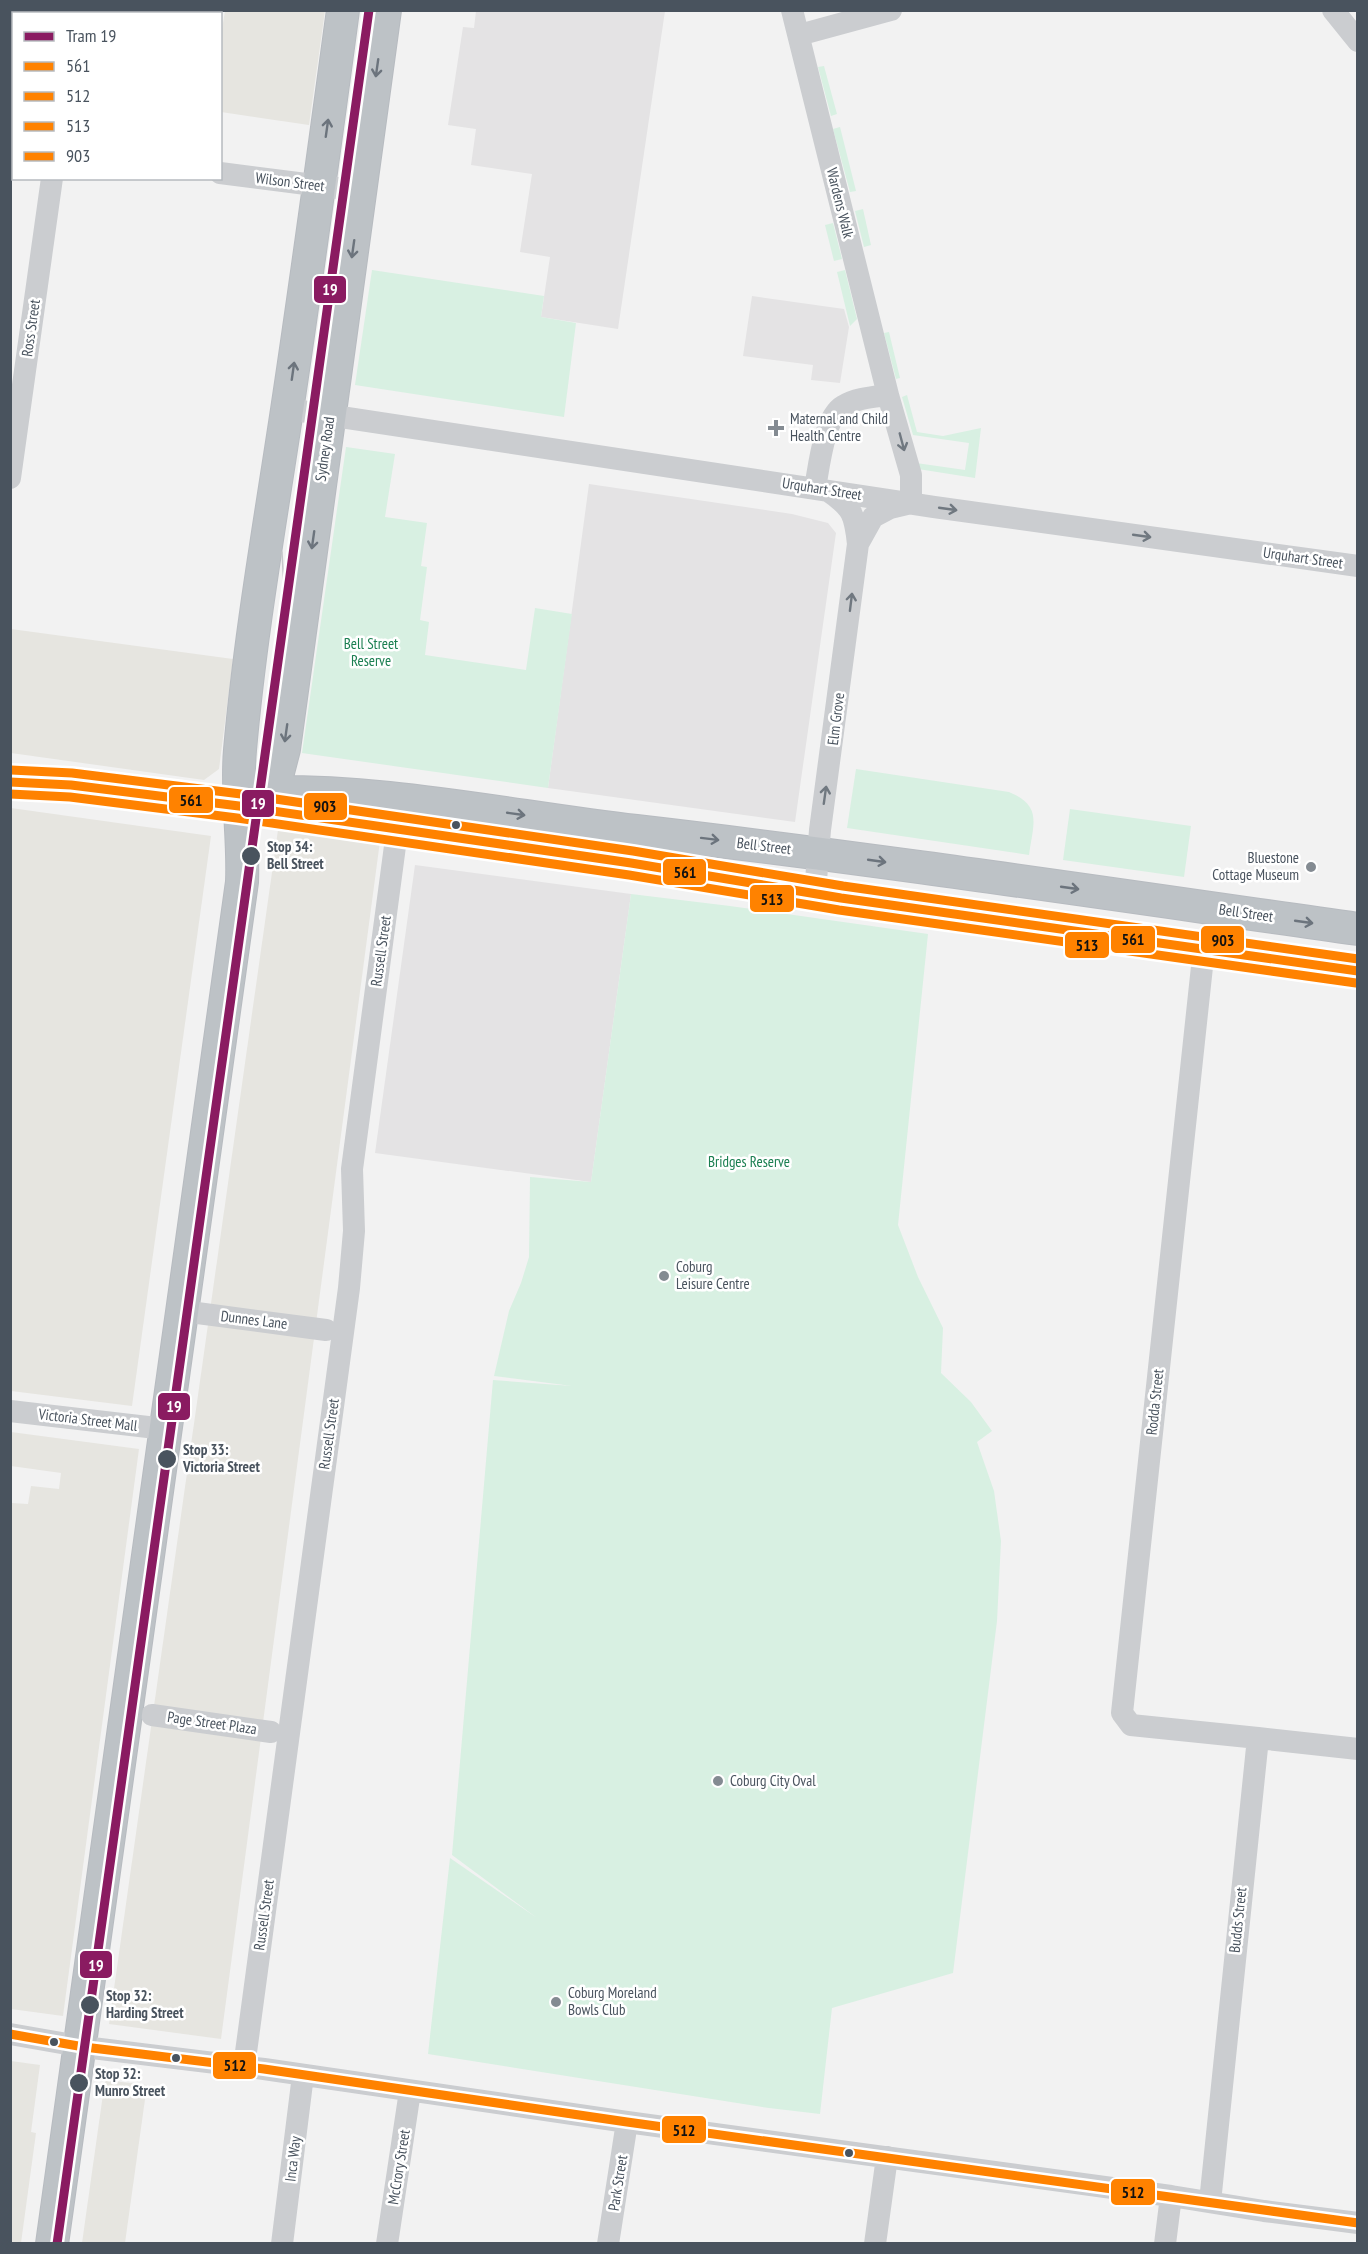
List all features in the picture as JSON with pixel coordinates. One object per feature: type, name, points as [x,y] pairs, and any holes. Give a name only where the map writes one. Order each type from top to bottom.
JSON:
[{"type":"highway","name":"Sydney Road","points":[[255,800],[240,751],[256,609],[288,409],[344,10]]},
{"type":"highway","name":"Sydney Road","points":[[52,2244],[242,882],[255,800],[284,749],[385,10]]},
{"type":"highway","name":"Bell Street","points":[[10,772],[58,784]]},
{"type":"highway","name":"Bell Street","points":[[10,782],[58,784],[169,796],[255,800],[399,814],[631,863],[815,893],[1358,971]]},
{"type":"highway","name":"Bell Street","points":[[399,814],[459,806],[819,853],[1358,929]]},
{"type":"highway","points":[[631,863],[634,830]]},
{"type":"street","name":"Wardens Walk","points":[[792,10],[888,395],[911,475],[911,503]]},
{"type":"street","points":[[799,34],[891,10]]},
{"type":"street","points":[[1333,10],[1358,40]]},
{"type":"street","name":"Wilson Street","points":[[222,173],[361,191]]},
{"type":"street","name":"Ross Street","points":[[10,478],[52,180]]},
{"type":"street","points":[[821,489],[829,422],[841,406],[863,399],[888,395]]},
{"type":"street","name":"Urquhart Street","points":[[288,409],[911,503],[1358,566]]},
{"type":"street","name":"Elm Grove","points":[[815,893],[858,544],[856,521],[845,502],[821,489]]},
{"type":"street","name":"Elm Grove","points":[[858,544],[873,517],[890,508],[911,503]]},
{"type":"street","name":"Russell Street","points":[[244,2067],[349,1288],[354,1231],[352,1169],[399,814]]},
{"type":"street","name":"Rodda Street","points":[[1204,948],[1122,1713],[1131,1725],[1258,1738]]},
{"type":"street","name":"Dunnes Lane","points":[[182,1311],[326,1330]]},
{"type":"street","name":"Victoria Street Mall","points":[[10,1411],[165,1429]]},
{"type":"street","name":"Page Street Plaza","points":[[152,1715],[271,1732]]},
{"type":"street","points":[[1258,1738],[1358,1749]]},
{"type":"street","name":"Budds Street","points":[[1210,2202],[1258,1738]]},
{"type":"street","points":[[10,2034],[79,2046],[303,2075],[1358,2223]]},
{"type":"street","name":"Inca Way","points":[[282,2244],[303,2075]]},
{"type":"street","name":"McCrory Street","points":[[387,2244],[410,2091]]},
{"type":"street","name":"Park Street","points":[[608,2244],[627,2122]]},
{"type":"street","points":[[875,2244],[887,2157]]},
{"type":"street","points":[[1165,2244],[1171,2196]]},
{"type":"shaded area","points":[[225,11],[325,11],[309,125],[222,112],[222,29]]},
{"type":"shaded area","points":[[476,11],[665,11],[618,329],[541,317],[550,257],[520,252],[532,174],[471,165],[476,129],[448,125],[463,27],[474,28]]},
{"type":"shaded area","points":[[752,296],[844,309],[849,327],[840,383],[811,380],[813,365],[743,356]]},
{"type":"shaded area","points":[[589,484],[792,514],[828,523],[836,533],[795,822],[548,788]]},
{"type":"shaded area","points":[[11,629],[233,659],[219,769],[204,780],[11,753]]},
{"type":"shaded area","points":[[11,808],[211,836],[132,1406],[11,1391]]},
{"type":"shaded area","points":[[278,830],[380,841],[221,2039],[109,2024]]},
{"type":"shaded area","points":[[415,865],[631,894],[591,1182],[375,1153]]},
{"type":"shaded area","points":[[11,1432],[139,1449],[63,2016],[11,2009],[12,1503],[28,1504],[31,1486],[59,1489],[61,1473],[11,1466]]},
{"type":"shaded area","points":[[11,2061],[40,2065],[31,2132],[36,2133],[21,2243],[11,2243]]},
{"type":"shaded area","points":[[105,2080],[147,2085],[125,2243],[82,2243]]},
{"type":"green space","points":[[824,66],[837,114],[831,116],[818,67]]},
{"type":"green space","points":[[840,127],[856,191],[850,192],[833,129]]},
{"type":"green space","points":[[863,209],[871,245],[864,247],[855,211]]},
{"type":"green space","points":[[833,223],[842,259],[834,261],[825,225]]},
{"type":"green space","points":[[372,270],[544,296],[541,317],[576,323],[564,417],[355,385]]},
{"type":"green space","points":[[845,270],[857,319],[850,326],[837,272]]},
{"type":"green space","points":[[889,332],[900,378],[896,379],[884,333]]},
{"type":"green space","points":[[907,395],[917,432],[943,436],[981,428],[975,478],[918,469],[916,463],[965,470],[969,443],[913,435],[902,397]]},
{"type":"green space","name":"Bell Street Reserve","points":[[346,447],[395,454],[385,517],[427,523],[421,566],[427,567],[420,620],[429,622],[425,655],[526,670],[535,608],[572,614],[548,788],[302,753]]},
{"type":"green space","points":[[856,769],[1009,792],[1020,797],[1027,803],[1033,817],[1029,855],[847,828]]},
{"type":"green space","points":[[1070,809],[1191,826],[1184,877],[1063,860]]},
{"type":"green space","name":"Coburg City Oval","points":[[631,894],[928,934],[898,1225],[918,1277],[943,1328],[941,1373],[971,1402],[992,1431],[977,1442],[994,1491],[1001,1541],[997,1621],[953,1973],[832,2008],[820,2114],[428,2054],[450,1858],[537,1918],[452,1855],[493,1380],[572,1386],[494,1376],[509,1311],[529,1257],[530,1177],[591,1182]]},
{"type":"tram line","name":"19","points":[[57,2244],[369,10]]},
{"type":"tram line","points":[[282,552],[285,608]]},
{"type":"transit line","name":"903","points":[[11,770],[72,773],[241,794],[633,851],[843,886],[1358,959]]},
{"type":"transit line","name":"561","points":[[10,782],[71,785],[239,806],[631,863],[841,898],[1358,971]]},
{"type":"transit line","name":"513","points":[[10,794],[70,797],[237,818],[629,875],[839,910],[1356,983]]},
{"type":"transit line","name":"512","points":[[10,2034],[84,2047],[264,2069],[627,2122],[1358,2223]]},
{"type":"place","name":"Maternal and Child Health Centre","points":[[776,428]]},
{"type":"place","name":"Stop 34: Bell Street","points":[[251,856]]},
{"type":"place","name":"Bluestone Cottage Museum","points":[[1311,867]]},
{"type":"place","name":"Coburg Leisure Centre","points":[[664,1276]]},
{"type":"place","name":"Stop 33: Victoria Street","points":[[167,1459]]},
{"type":"place","name":"Coburg City Oval","points":[[718,1781]]},
{"type":"place","name":"Coburg Moreland Bowls Club","points":[[556,2002]]},
{"type":"place","name":"Stop 32: Harding Street","points":[[90,2005]]},
{"type":"place","name":"Stop 32: Munro Street","points":[[79,2083]]},
{"type":"park label","name":"Bridges Reserve","points":[[749,1162]]}]
